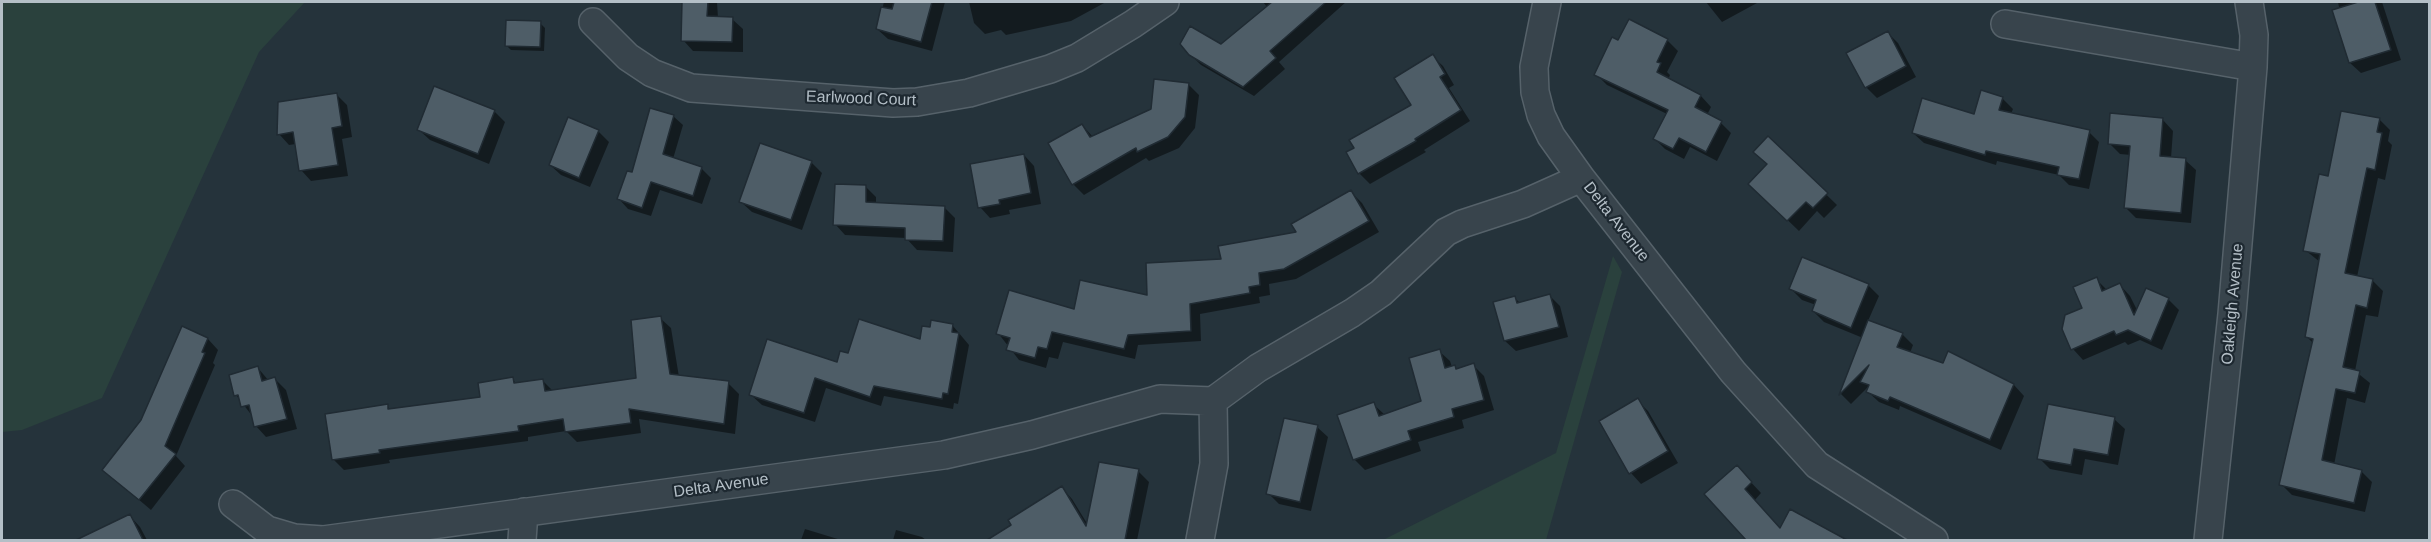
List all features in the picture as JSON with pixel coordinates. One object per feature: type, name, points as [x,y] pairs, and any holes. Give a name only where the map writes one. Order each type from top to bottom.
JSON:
[{"type":"street","name":"Earlwood Court","points":[[593,22],[628,57],[652,73],[691,88],[893,103],[917,102],[969,93],[1050,69],[1114,35],[1165,2]]},
{"type":"street","points":[[1547,2],[1534,67],[1535,92],[1541,115],[1551,136],[1581,178]]},
{"type":"street","name":"Oakleigh Avenue","points":[[2208,540],[2232,314],[2253,67],[2254,35],[2249,2]]},
{"type":"street","points":[[2005,24],[2253,67]]},
{"type":"street","name":"Delta Avenue","points":[[233,504],[267,530],[294,538],[323,540],[944,455],[1032,435],[1160,399],[1213,401],[1258,368],[1352,313],[1381,292],[1446,232],[1462,224],[1523,204],[1581,178],[1733,372],[1817,465],[1934,540]]},
{"type":"street","points":[[1200,540],[1214,464],[1213,401]]},
{"type":"street","points":[[522,540],[524,512]]},
{"type":"green space","points":[[2,2],[305,2],[259,52],[102,398],[22,430],[2,432]]},
{"type":"green space","points":[[1613,256],[1622,272],[1546,540],[1383,540],[1556,453]]},
{"type":"building","points":[[682,2],[708,2],[707,16],[733,17],[732,42],[681,41]]},
{"type":"building","points":[[894,2],[932,2],[921,42],[876,29],[881,7],[892,9]]},
{"type":"building","points":[[1272,2],[1326,2],[1270,51],[1276,58],[1243,87],[1189,55],[1180,44],[1190,26],[1221,44]]},
{"type":"building","points":[[2358,2],[2375,2],[2391,50],[2349,63],[2332,10]]},
{"type":"building","points":[[1629,19],[1668,39],[1657,62],[1661,63],[1657,72],[1701,95],[1695,107],[1722,121],[1706,152],[1679,138],[1673,149],[1653,139],[1668,110],[1594,75],[1612,37],[1618,40]]},
{"type":"building","points":[[506,20],[541,21],[540,47],[505,46]]},
{"type":"building","points":[[1888,31],[1906,66],[1865,88],[1846,53]]},
{"type":"building","points":[[1433,54],[1445,74],[1440,77],[1461,110],[1415,139],[1416,141],[1358,174],[1346,152],[1354,148],[1349,140],[1411,105],[1394,78]]},
{"type":"building","points":[[1154,79],[1189,83],[1185,117],[1168,137],[1137,152],[1136,148],[1072,185],[1048,143],[1082,124],[1090,137],[1151,109]]},
{"type":"building","points":[[434,86],[495,110],[478,154],[417,130]]},
{"type":"building","points":[[1981,90],[2003,97],[1999,110],[2090,130],[2079,179],[2057,175],[2059,167],[1986,151],[1985,155],[1912,133],[1922,98],[1974,114]]},
{"type":"building","points":[[337,93],[342,126],[332,128],[338,165],[299,171],[293,132],[277,135],[278,102]]},
{"type":"building","points":[[650,108],[674,115],[663,154],[702,167],[693,196],[651,182],[642,208],[617,199],[627,171],[632,172]]},
{"type":"building","points":[[2341,111],[2380,118],[2377,132],[2382,133],[2375,170],[2367,168],[2345,273],[2373,279],[2367,308],[2356,305],[2343,367],[2360,371],[2355,393],[2336,389],[2322,460],[2362,470],[2354,503],[2279,485],[2313,339],[2305,337],[2320,254],[2303,251],[2319,174],[2328,176]]},
{"type":"building","points":[[2110,113],[2163,118],[2160,156],[2186,158],[2181,213],[2124,208],[2130,146],[2108,144]]},
{"type":"building","points":[[568,117],[599,130],[579,178],[549,165]]},
{"type":"building","points":[[1768,136],[1828,193],[1813,208],[1806,202],[1787,221],[1748,184],[1767,164],[1753,152]]},
{"type":"building","points":[[760,143],[812,161],[791,220],[739,202]]},
{"type":"building","points":[[1024,154],[1031,193],[999,200],[1000,204],[978,208],[970,164]]},
{"type":"building","points":[[835,184],[866,185],[866,202],[945,206],[943,241],[905,240],[905,228],[833,225]]},
{"type":"building","points":[[1351,190],[1369,221],[1284,269],[1259,273],[1260,285],[1249,287],[1250,293],[1190,304],[1191,331],[1128,335],[1124,349],[1052,332],[1047,349],[1038,347],[1035,358],[1006,350],[1010,338],[996,334],[1009,290],[1074,309],[1080,280],[1147,295],[1146,263],[1221,259],[1218,246],[1296,232],[1291,224]]},
{"type":"building","points":[[1802,257],[1869,284],[1851,328],[1812,311],[1816,300],[1789,289]]},
{"type":"building","points":[[2097,277],[2102,291],[2120,283],[2134,315],[2146,288],[2169,298],[2151,341],[2128,330],[2116,335],[2114,331],[2071,350],[2062,329],[2065,315],[2082,308],[2073,287]]},
{"type":"building","points":[[1550,294],[1559,327],[1504,341],[1493,302],[1515,296],[1517,303]]},
{"type":"building","points":[[661,316],[670,374],[729,381],[724,424],[629,409],[631,423],[565,432],[563,419],[518,426],[519,431],[379,450],[380,453],[332,460],[325,414],[388,404],[388,409],[480,397],[478,383],[513,377],[514,383],[543,379],[545,391],[636,378],[631,320]]},
{"type":"building","points":[[859,319],[920,339],[922,326],[930,327],[931,320],[953,324],[952,332],[959,333],[948,394],[943,393],[942,399],[874,386],[870,397],[815,378],[804,413],[749,395],[767,339],[837,362],[840,351],[848,353]]},
{"type":"building","points":[[1868,320],[1903,333],[1897,347],[1943,363],[1948,351],[2014,384],[1990,440],[1890,397],[1888,401],[1866,392],[1869,385],[1860,382],[1869,365],[1839,395]]},
{"type":"building","points":[[182,326],[208,338],[202,352],[205,353],[165,446],[176,454],[139,500],[102,470],[141,420]]},
{"type":"building","points":[[1440,349],[1445,368],[1455,365],[1456,369],[1474,363],[1484,400],[1452,409],[1454,417],[1408,431],[1411,440],[1353,460],[1337,415],[1374,402],[1379,416],[1421,401],[1409,358]]},
{"type":"building","points":[[258,366],[262,381],[275,377],[287,419],[254,427],[249,405],[241,407],[238,395],[234,396],[229,375]]},
{"type":"building","points":[[1638,398],[1668,451],[1629,474],[1599,421]]},
{"type":"building","points":[[2048,404],[2115,417],[2108,455],[2074,449],[2071,465],[2037,459]]},
{"type":"building","points":[[1284,418],[1318,425],[1300,502],[1266,494]]},
{"type":"building","points":[[1099,462],[1139,469],[1125,540],[987,540],[1011,525],[1008,520],[1062,486],[1086,526]]},
{"type":"building","points":[[1737,465],[1752,482],[1745,489],[1780,528],[1790,509],[1847,540],[1746,540],[1704,494]]},
{"type":"building","points":[[130,514],[143,540],[76,540]]}]
